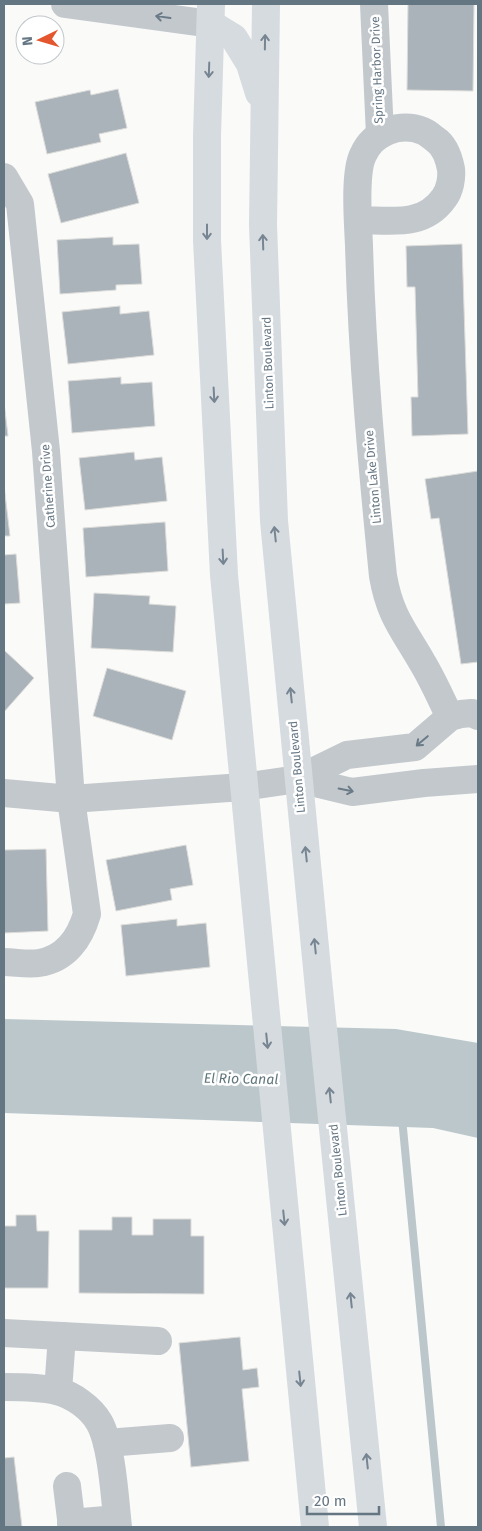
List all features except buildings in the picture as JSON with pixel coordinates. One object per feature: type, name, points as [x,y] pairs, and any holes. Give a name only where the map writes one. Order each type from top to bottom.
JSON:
[{"type":"main road","name":"Linton Boulevard","points":[[266,4],[263,225],[274,521],[373,1527]]},
{"type":"main road","points":[[211,14],[234,38],[250,64],[264,108]]},
{"type":"main road","points":[[211,14],[207,136],[207,231],[210,327],[224,575],[314,1527]]},
{"type":"street","points":[[65,4],[211,14]]},
{"type":"street","name":"Spring Harbor Drive","points":[[374,4],[380,136]]},
{"type":"street","name":"Linton Lake Drive","points":[[358,220],[404,221],[422,217],[437,208],[448,193],[452,175],[448,157],[439,142],[424,131],[406,127],[388,130],[373,140],[362,155],[358,173],[358,220],[366,400],[386,595],[402,632],[422,663],[450,717]]},
{"type":"street","name":"Catherine Drive","points":[[4,178],[20,204],[46,451],[71,799],[88,914],[82,931],[71,946],[56,957],[38,964],[4,962]]},
{"type":"street","points":[[4,793],[71,799],[244,787],[298,779],[347,755],[415,747],[450,717],[461,714],[478,716]]},
{"type":"street","points":[[298,779],[352,792],[424,783],[478,779]]},
{"type":"street","points":[[4,1333],[158,1341]]},
{"type":"street","points":[[58,1391],[62,1336]]},
{"type":"street","points":[[4,1386],[58,1391],[74,1398],[88,1409],[100,1423],[107,1443],[117,1523],[72,1525],[67,1486]]},
{"type":"street","points":[[107,1443],[170,1438]]},
{"type":"water","name":"El Rio Canal","points":[[4,1019],[396,1029],[478,1043],[478,1138],[433,1128],[4,1113]]},
{"type":"waterway","points":[[402,1118],[441,1527]]}]
